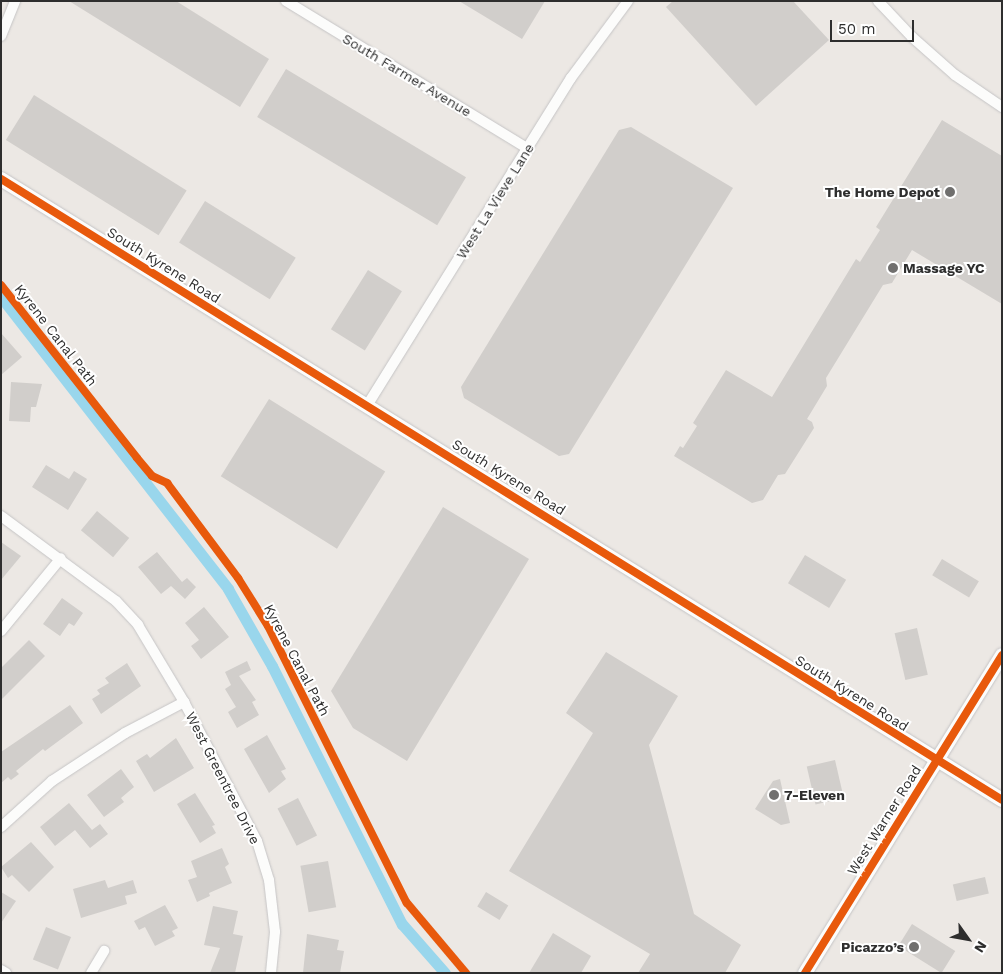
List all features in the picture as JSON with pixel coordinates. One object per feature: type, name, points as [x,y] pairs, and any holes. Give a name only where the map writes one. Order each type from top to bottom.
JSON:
[{"type":"main road","name":"South Kyrene Road","points":[[1,179],[368,404],[1002,800]]},
{"type":"main road","name":"West Warner Road","points":[[805,973],[1002,655]]},
{"type":"street","points":[[1,36],[15,1]]},
{"type":"street","name":"South Farmer Avenue","points":[[286,1],[528,149]]},
{"type":"street","name":"West La Vieve Lane","points":[[368,404],[590,49],[628,1]]},
{"type":"street","points":[[878,1],[912,37],[957,77],[1002,107]]},
{"type":"street","name":"West Greentree Drive","points":[[1,516],[61,558],[116,602],[138,625],[184,702],[257,841],[269,880],[275,932],[271,973]]},
{"type":"street","points":[[1,631],[61,558]]},
{"type":"street","points":[[1,827],[52,782],[126,733],[184,702]]},
{"type":"street","points":[[90,973],[104,951]]},
{"type":"street","points":[[1,970],[6,973]]},
{"type":"building","points":[[69,1],[176,1],[269,59],[240,107]]},
{"type":"building","points":[[459,1],[545,1],[522,39]]},
{"type":"building","points":[[673,1],[793,1],[829,40],[756,106],[666,7]]},
{"type":"building","points":[[286,69],[466,177],[437,225],[257,117]]},
{"type":"building","points":[[34,95],[187,190],[159,235],[6,140]]},
{"type":"building","points":[[942,120],[1002,156],[1002,304],[912,250],[892,283],[883,285],[826,378],[827,386],[807,419],[812,422],[814,428],[785,474],[778,475],[763,500],[752,503],[674,456],[680,446],[683,448],[697,426],[693,423],[726,370],[772,397],[856,259],[860,262],[880,230],[876,227]]},
{"type":"building","points":[[631,127],[733,188],[569,454],[559,456],[464,398],[461,387],[619,130]]},
{"type":"building","points":[[205,201],[296,258],[270,299],[179,243]]},
{"type":"building","points":[[368,270],[402,291],[365,351],[331,329]]},
{"type":"building","points":[[1,333],[22,357],[1,375]]},
{"type":"building","points":[[11,382],[42,384],[36,407],[31,407],[30,422],[9,421]]},
{"type":"building","points":[[269,399],[385,472],[337,549],[221,476]]},
{"type":"building","points":[[46,465],[69,479],[74,471],[87,479],[68,510],[32,487]]},
{"type":"building","points":[[443,507],[529,559],[407,761],[353,728],[331,691]]},
{"type":"building","points":[[97,511],[129,538],[113,557],[81,530]]},
{"type":"building","points":[[1,542],[21,556],[1,580]]},
{"type":"building","points":[[157,552],[182,582],[187,578],[196,587],[185,599],[171,586],[161,594],[138,567]]},
{"type":"building","points":[[805,555],[846,580],[829,608],[788,583]]},
{"type":"building","points":[[942,559],[979,581],[969,597],[932,575]]},
{"type":"building","points":[[62,598],[83,613],[74,626],[69,623],[60,636],[43,624]]},
{"type":"building","points":[[204,607],[229,637],[201,659],[191,646],[199,640],[185,623]]},
{"type":"building","points":[[917,628],[928,675],[905,680],[895,633]]},
{"type":"building","points":[[29,640],[45,656],[1,700],[1,668]]},
{"type":"building","points":[[606,652],[678,696],[649,745],[694,914],[741,945],[725,973],[638,973],[650,954],[509,871],[593,733],[566,713]]},
{"type":"building","points":[[247,661],[251,670],[239,676],[256,700],[252,702],[259,715],[237,728],[228,712],[236,707],[225,689],[231,685],[225,672]]},
{"type":"building","points":[[127,663],[141,686],[101,714],[92,699],[100,694],[97,690],[109,683],[105,678]]},
{"type":"building","points":[[70,705],[83,723],[45,751],[43,749],[16,771],[19,774],[11,780],[8,777],[1,783],[1,752]]},
{"type":"building","points":[[267,735],[286,769],[281,771],[286,779],[269,793],[244,749]]},
{"type":"building","points":[[176,738],[194,768],[154,792],[136,761],[147,754],[150,758]]},
{"type":"building","points":[[835,760],[844,798],[816,805],[807,767]]},
{"type":"building","points":[[121,769],[134,787],[121,798],[124,802],[104,817],[87,795]]},
{"type":"building","name":"7-Eleven","points":[[780,779],[790,823],[781,825],[755,809],[773,781]]},
{"type":"building","points":[[195,793],[215,825],[212,826],[216,833],[200,843],[177,804]]},
{"type":"building","points":[[298,798],[317,835],[297,846],[278,808]]},
{"type":"building","points":[[69,803],[92,830],[100,824],[108,834],[90,848],[75,830],[55,846],[40,827]]},
{"type":"building","points":[[31,842],[54,867],[29,892],[12,875],[8,878],[1,867]]},
{"type":"building","points":[[222,848],[229,864],[225,867],[232,883],[209,893],[210,896],[197,902],[188,880],[197,877],[191,861]]},
{"type":"building","points":[[328,861],[336,907],[309,912],[300,866]]},
{"type":"building","points":[[985,877],[989,894],[957,901],[953,884]]},
{"type":"building","points":[[105,880],[108,888],[133,880],[137,893],[125,896],[127,904],[81,918],[73,889]]},
{"type":"building","points":[[1,892],[16,901],[1,923]]},
{"type":"building","points":[[486,892],[508,905],[500,920],[477,907]]},
{"type":"building","points":[[165,905],[178,928],[172,931],[175,936],[155,946],[145,927],[139,930],[134,921]]},
{"type":"building","points":[[213,906],[238,911],[233,934],[243,936],[235,973],[210,973],[220,948],[204,945]]},
{"type":"building","points":[[912,924],[955,951],[941,973],[898,946]]},
{"type":"building","points":[[46,927],[71,937],[58,970],[33,959]]},
{"type":"building","points":[[553,933],[591,956],[581,973],[529,973]]},
{"type":"building","points":[[307,934],[339,940],[337,950],[344,951],[340,973],[303,973]]},
{"type":"waterway","points":[[1,297],[228,589],[272,666],[402,924],[445,973]]},
{"type":"cycle path","points":[[1,179],[1002,800]]},
{"type":"cycle path","name":"Kyrene Canal Path","points":[[1,285],[152,476],[167,483],[238,578],[268,626],[407,903],[466,973]]},
{"type":"cycle path","points":[[805,973],[1002,655]]},
{"type":"place","name":"The Home Depot","points":[[950,192]]},
{"type":"place","name":"Massage YC","points":[[893,268]]},
{"type":"place","name":"7-Eleven","points":[[774,795]]},
{"type":"place","name":"Picazzo’s","points":[[914,947]]}]
